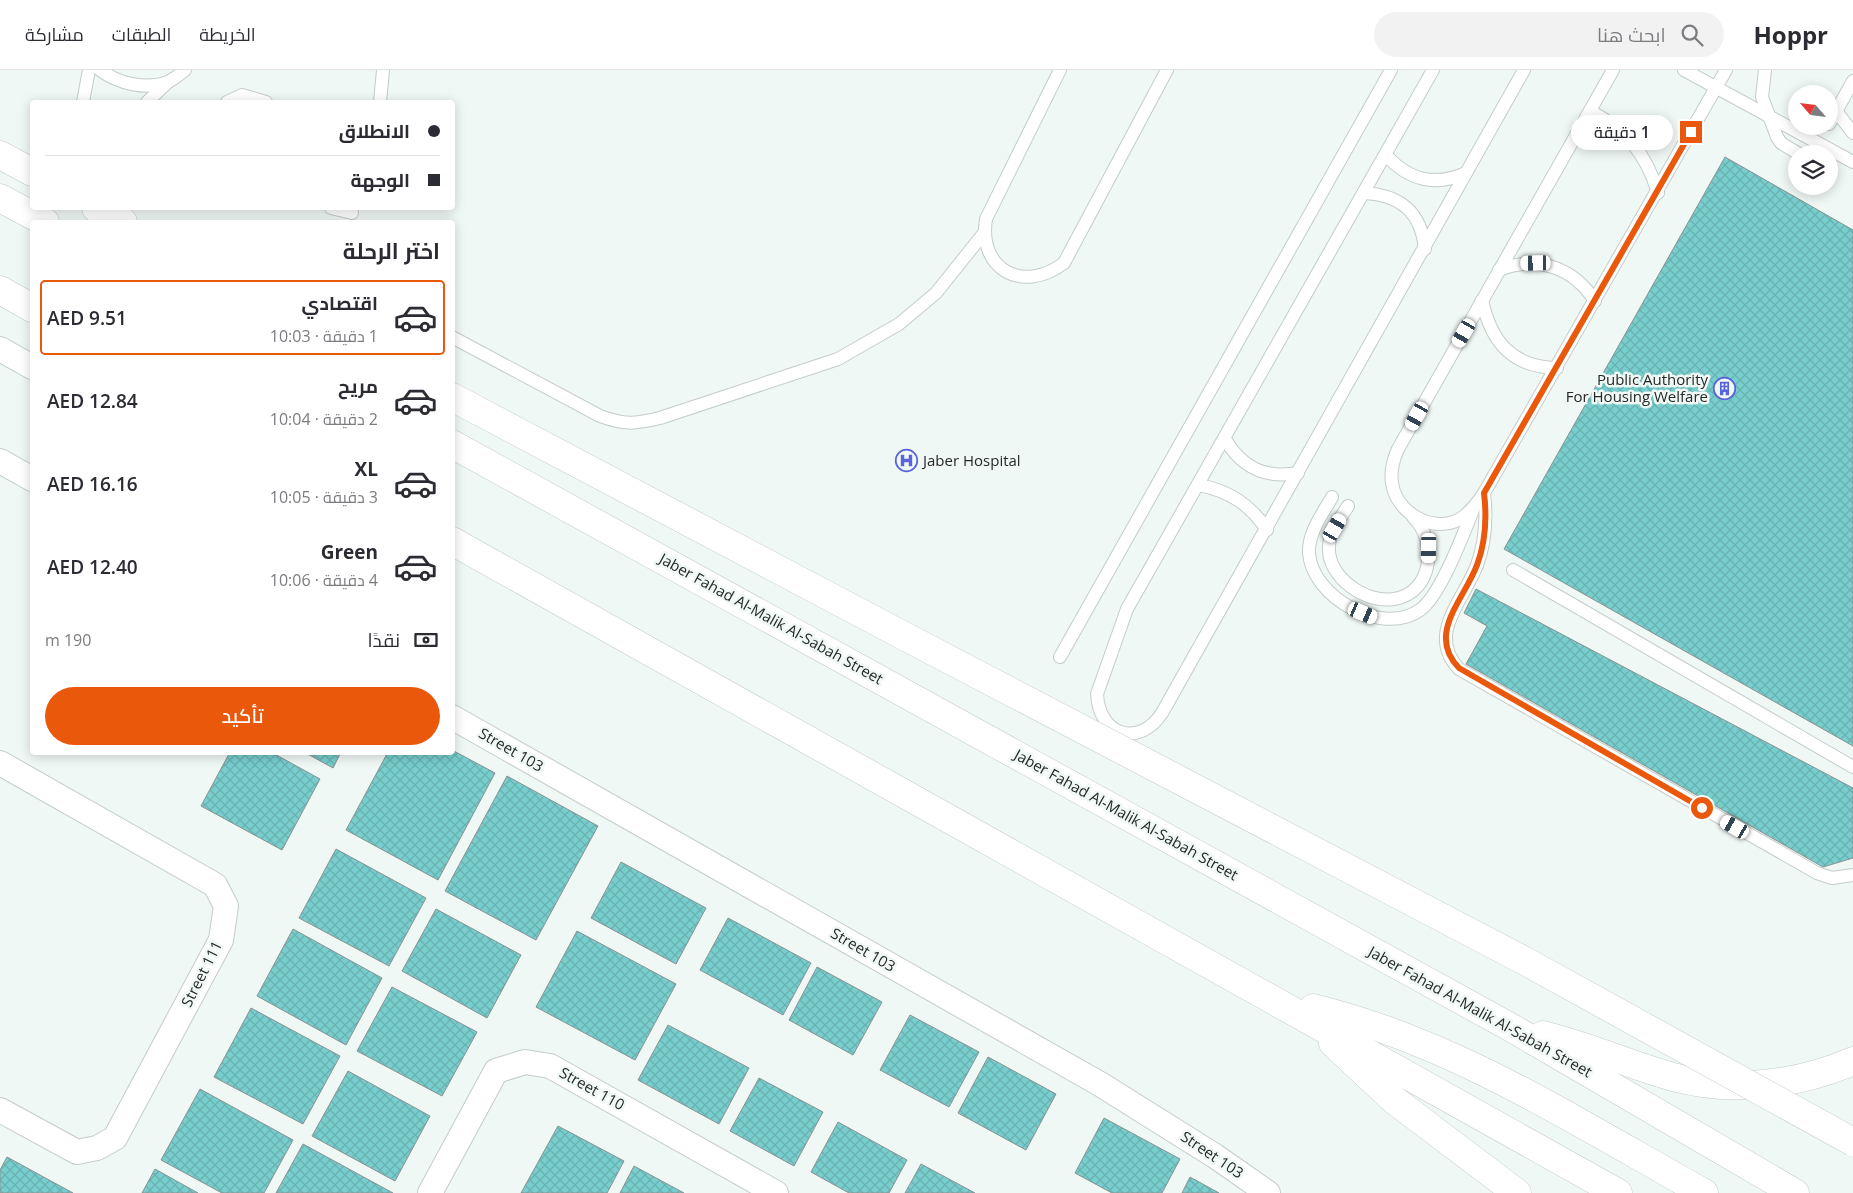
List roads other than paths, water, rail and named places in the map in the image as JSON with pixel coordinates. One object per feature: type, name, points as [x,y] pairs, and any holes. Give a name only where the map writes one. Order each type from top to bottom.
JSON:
[{"type":"main road","points":[[0,198],[41,220]]},
{"type":"main road","points":[[104,210],[124,215]]},
{"type":"main road","points":[[0,290],[30,307]]},
{"type":"main road","points":[[455,399],[1525,961],[1853,1142]]},
{"type":"main road","name":"Jaber Fahad Al-Malik Al-Sabah Street","points":[[455,446],[1510,1027],[1795,1193]]},
{"type":"main road","points":[[455,543],[1308,1017],[1618,1193]]},
{"type":"main road","points":[[1272,998],[1374,1026],[1473,1066],[1704,1193]]},
{"type":"main road","points":[[1308,1017],[1350,1060],[1394,1100],[1517,1193]]},
{"type":"main road","points":[[1510,1027],[1591,1049],[1679,1078],[1731,1085],[1782,1082],[1832,1070],[1853,1062]]},
{"type":"street","points":[[0,349],[30,366]]},
{"type":"street","points":[[0,461],[30,478]]},
{"type":"street","name":"Street 103","points":[[455,719],[1100,1084],[1215,1156],[1268,1193]]},
{"type":"street","name":"Street 111","points":[[0,763],[215,885],[226,906],[221,940],[115,1138],[97,1148],[77,1152],[0,1110]]},
{"type":"street","name":"Street 110","points":[[430,1193],[496,1070],[525,1062],[550,1066],[776,1193]]},
{"type":"lane","points":[[84,100],[89,82],[89,70]]},
{"type":"lane","points":[[100,70],[112,79],[140,86],[169,82]]},
{"type":"lane","points":[[149,100],[185,70]]},
{"type":"lane","points":[[380,100],[383,70]]},
{"type":"lane","points":[[1060,70],[986,219],[984,233],[987,248],[995,262],[1006,272],[1021,277],[1036,278],[1051,273],[1064,264],[1167,70]]},
{"type":"lane","points":[[1060,657],[1391,70]]},
{"type":"lane","points":[[1433,70],[1199,486],[1127,609],[1097,694],[1097,708],[1104,721],[1114,730],[1128,734],[1142,732],[1154,725],[1266,530],[1524,70]]},
{"type":"lane","points":[[1348,506],[1330,537],[1329,557],[1332,566],[1345,581],[1371,596],[1383,600],[1395,599],[1407,594],[1424,574],[1429,561],[1426,535],[1419,523],[1398,501],[1392,484],[1391,466],[1398,449],[1613,70]]},
{"type":"lane","points":[[1684,70],[1853,162]]},
{"type":"lane","points":[[1332,497],[1310,542],[1311,565],[1316,576],[1329,593],[1363,613],[1382,620],[1402,619],[1428,604],[1474,507],[1596,301],[1726,70]]},
{"type":"lane","points":[[1765,70],[1762,97],[1778,141],[1788,147]]},
{"type":"lane","points":[[1838,107],[1853,81]]},
{"type":"lane","points":[[231,100],[242,95],[259,100]]},
{"type":"lane","points":[[1590,111],[1609,122],[1632,141],[1644,157],[1658,193]]},
{"type":"lane","points":[[1838,114],[1853,133]]},
{"type":"lane","points":[[1818,144],[1823,135]]},
{"type":"lane","points":[[1386,154],[1396,166],[1408,175],[1422,180],[1453,179],[1466,173]]},
{"type":"lane","points":[[1364,193],[1380,194],[1394,198],[1407,207],[1417,219],[1423,233],[1425,248]]},
{"type":"lane","points":[[338,210],[351,214]]},
{"type":"lane","points":[[455,339],[600,416],[617,422],[633,424],[660,418],[838,359],[899,324],[936,293],[984,233]]},
{"type":"lane","points":[[1499,270],[1523,263],[1560,268],[1580,281],[1596,301]]},
{"type":"lane","points":[[1482,300],[1494,336],[1511,354],[1532,366],[1557,368]]},
{"type":"lane","points":[[1225,439],[1242,463],[1255,470],[1268,475],[1298,473]]},
{"type":"lane","points":[[1199,486],[1226,493],[1238,499],[1259,518],[1266,530]]},
{"type":"lane","points":[[1484,493],[1487,515],[1482,549],[1470,580],[1451,616],[1446,633],[1447,650],[1459,668],[1817,874],[1832,878],[1853,875]]},
{"type":"lane","points":[[1409,514],[1426,522],[1443,524],[1460,519],[1474,507]]},
{"type":"lane","points":[[1513,570],[1853,767]]},
{"type":"place","name":"Public Authority For Housing Welfare","points":[[1724,389]]},
{"type":"place","name":"Jaber Hospital","points":[[907,461]]}]
